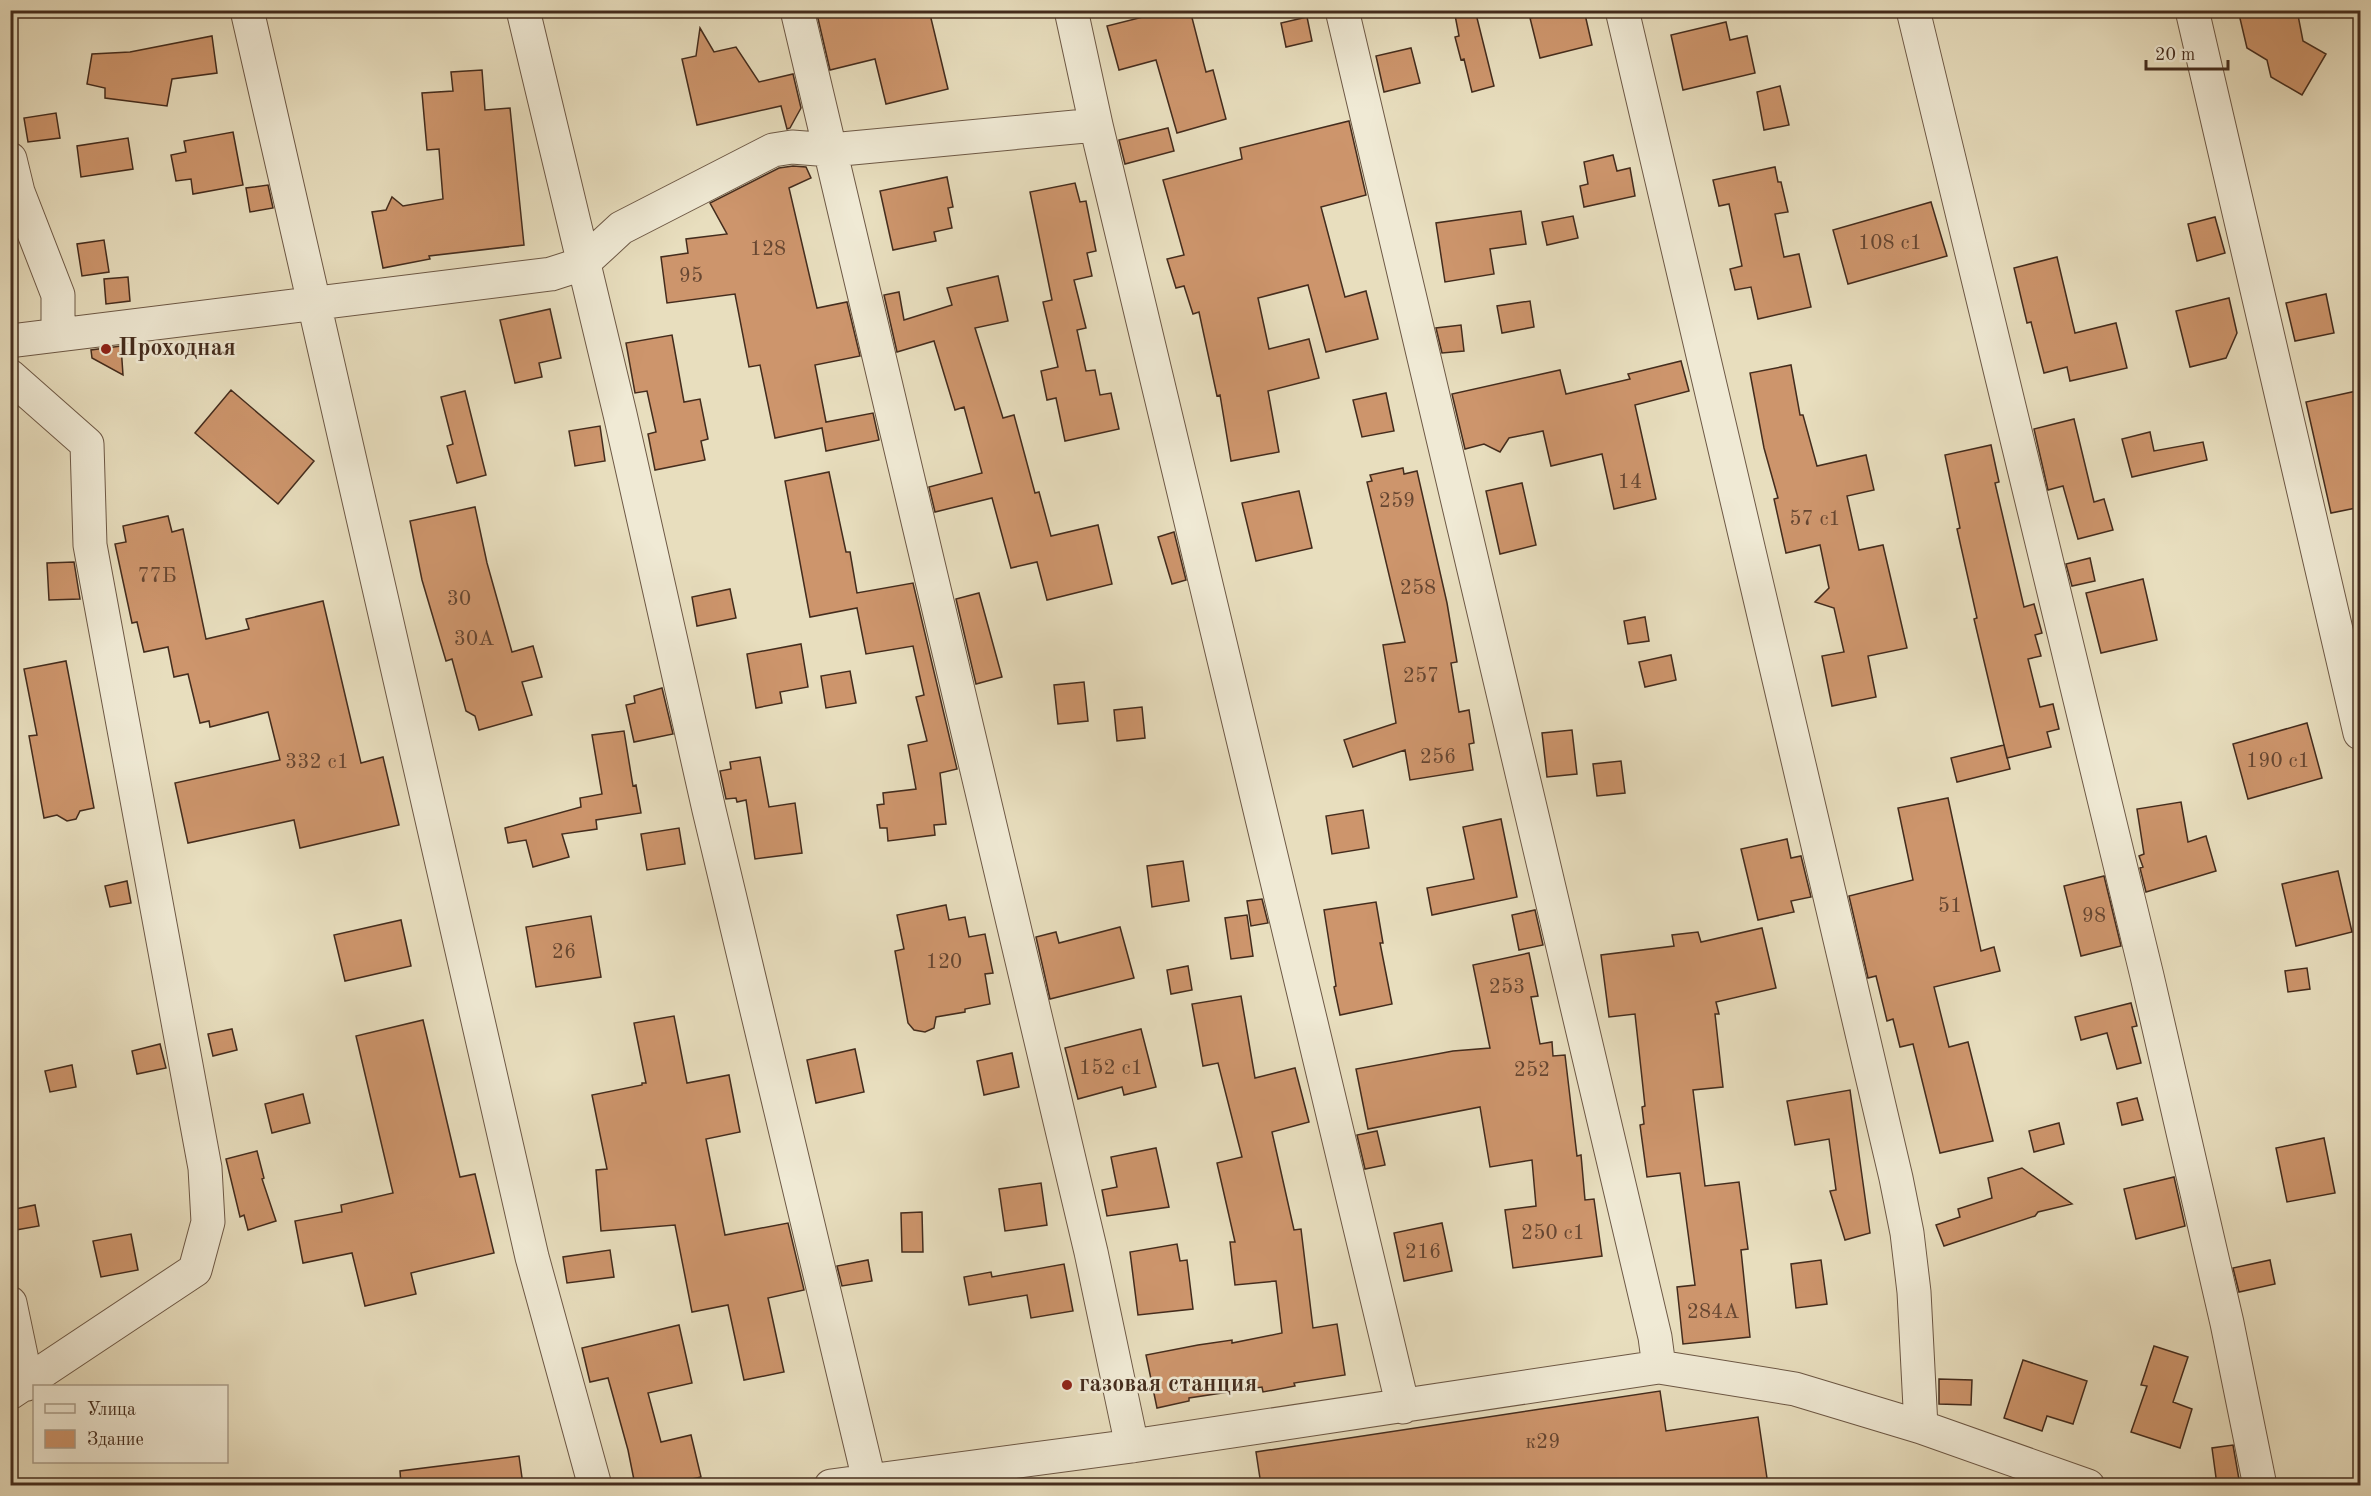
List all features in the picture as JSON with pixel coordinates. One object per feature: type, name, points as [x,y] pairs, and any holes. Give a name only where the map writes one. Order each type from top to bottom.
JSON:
[{"type":"lane","points":[[247,10],[532,1257],[595,1485]]},
{"type":"lane","points":[[522,10],[620,414],[709,810],[869,1480]]},
{"type":"lane","points":[[797,10],[1091,1252],[1132,1446]]},
{"type":"lane","points":[[1071,10],[1096,125],[1403,1407]]},
{"type":"lane","points":[[1342,10],[1653,1326],[1659,1367]]},
{"type":"lane","points":[[1622,10],[1896,1178],[1907,1233],[1914,1292],[1921,1427]]},
{"type":"lane","points":[[1913,10],[2147,976],[2225,1311],[2260,1485]]},
{"type":"lane","points":[[2192,10],[2361,733]]},
{"type":"lane","points":[[10,341],[58,333],[551,274],[582,264],[621,228],[773,150],[792,147],[831,150],[1096,125]]},
{"type":"lane","points":[[10,159],[18,192],[58,294],[58,333]]},
{"type":"lane","points":[[10,376],[87,444],[90,545],[205,1168],[208,1222],[195,1270],[19,1388],[10,1303]]},
{"type":"lane","points":[[831,1485],[1132,1446],[1659,1367],[1795,1389],[1921,1427],[2088,1485]]},
{"type":"building","points":[[816,10],[929,10],[948,89],[886,104],[875,59],[830,70]]},
{"type":"building","points":[[1141,10],[1190,10],[1206,72],[1213,70],[1226,119],[1177,133],[1156,60],[1119,70],[1107,26],[1143,17]]},
{"type":"building","points":[[1454,10],[1475,10],[1494,86],[1472,92],[1464,59],[1461,60],[1455,37],[1459,36]]},
{"type":"building","points":[[1547,10],[1584,10],[1592,45],[1540,58],[1530,18],[1548,14]]},
{"type":"building","points":[[2238,10],[2297,10],[2303,41],[2326,54],[2302,95],[2271,77],[2267,60],[2247,48]]},
{"type":"building","points":[[1307,17],[1312,41],[1286,47],[1281,23]]},
{"type":"building","points":[[1726,22],[1730,40],[1747,36],[1755,73],[1683,90],[1671,35]]},
{"type":"building","points":[[700,28],[714,52],[736,47],[759,82],[793,74],[801,108],[790,128],[787,129],[781,106],[697,125],[682,59],[696,56]]},
{"type":"building","points":[[212,36],[217,73],[172,79],[167,106],[105,98],[105,88],[87,84],[92,54],[130,52]]},
{"type":"building","points":[[1411,48],[1420,83],[1384,92],[1376,56]]},
{"type":"building","points":[[482,70],[485,110],[510,108],[524,245],[429,256],[430,259],[383,268],[372,212],[386,210],[392,197],[403,206],[443,199],[439,149],[427,150],[422,93],[453,91],[451,72]]},
{"type":"building","points":[[1780,86],[1789,125],[1764,130],[1757,92]]},
{"type":"building","points":[[56,113],[60,138],[28,142],[24,118]]},
{"type":"building","points":[[1349,121],[1366,195],[1321,207],[1345,297],[1366,291],[1378,339],[1326,352],[1308,285],[1258,298],[1269,349],[1309,339],[1319,378],[1268,391],[1279,452],[1231,461],[1220,395],[1217,396],[1199,312],[1193,314],[1184,286],[1176,288],[1167,259],[1184,255],[1163,180],[1242,159],[1240,148]]},
{"type":"building","points":[[1168,128],[1174,151],[1125,164],[1119,140]]},
{"type":"building","points":[[233,132],[243,185],[193,194],[191,179],[176,181],[171,155],[186,152],[184,141]]},
{"type":"building","points":[[128,138],[133,169],[81,177],[77,146]]},
{"type":"building","points":[[1613,155],[1617,171],[1630,168],[1635,196],[1584,207],[1580,186],[1588,184],[1584,162]]},
{"type":"building","points":[[806,167],[811,178],[789,188],[817,308],[847,302],[860,356],[815,365],[826,422],[873,413],[879,440],[826,451],[822,428],[775,438],[760,365],[749,367],[735,294],[667,303],[661,257],[688,253],[686,239],[727,234],[710,203],[779,168]]},
{"type":"building","points":[[1775,167],[1788,212],[1775,214],[1784,257],[1799,254],[1811,307],[1758,319],[1751,287],[1735,290],[1730,269],[1742,266],[1729,204],[1719,206],[1713,180]]},
{"type":"building","points":[[947,177],[953,207],[948,208],[952,228],[934,232],[936,241],[893,250],[880,191]]},
{"type":"building","points":[[1075,183],[1080,202],[1086,201],[1096,251],[1087,253],[1092,276],[1074,280],[1086,328],[1077,330],[1086,371],[1095,370],[1100,395],[1111,393],[1119,429],[1065,441],[1056,398],[1047,400],[1041,371],[1058,367],[1043,302],[1052,300],[1030,192]]},
{"type":"building","points":[[268,185],[273,208],[250,212],[246,188]]},
{"type":"building","points":[[1931,202],[1947,256],[1848,284],[1833,230]]},
{"type":"building","points":[[1521,211],[1526,244],[1490,249],[1494,274],[1445,282],[1436,223]]},
{"type":"building","points":[[1573,216],[1578,238],[1547,245],[1542,222]]},
{"type":"building","points":[[2215,217],[2225,253],[2197,261],[2188,224]]},
{"type":"building","points":[[104,240],[109,272],[82,276],[77,244]]},
{"type":"building","points":[[2057,257],[2075,333],[2116,323],[2127,368],[2070,381],[2067,367],[2044,373],[2031,322],[2027,323],[2014,268]]},
{"type":"building","points":[[998,276],[1008,321],[975,328],[1003,418],[1014,415],[1035,493],[1039,492],[1051,536],[1098,525],[1112,584],[1047,600],[1037,562],[1011,568],[992,498],[935,512],[929,487],[982,473],[964,407],[955,410],[934,341],[897,352],[884,295],[899,292],[904,320],[952,305],[947,288]]},
{"type":"building","points":[[128,277],[130,301],[106,304],[104,279]]},
{"type":"building","points":[[2326,294],[2334,333],[2295,341],[2286,303]]},
{"type":"building","points":[[2229,298],[2237,333],[2226,358],[2190,367],[2176,311]]},
{"type":"building","points":[[1530,301],[1534,327],[1502,333],[1497,306]]},
{"type":"building","points":[[550,309],[561,358],[539,363],[542,377],[515,383],[500,320]]},
{"type":"building","points":[[1461,325],[1464,351],[1442,353],[1436,328]]},
{"type":"building","points":[[672,335],[684,402],[700,399],[708,439],[701,441],[705,460],[655,470],[648,434],[656,432],[647,391],[635,393],[626,343]]},
{"type":"building","name":"Проходная","points":[[121,346],[123,375],[92,358],[91,350]]},
{"type":"building","points":[[1681,361],[1689,391],[1635,405],[1656,499],[1614,509],[1602,454],[1551,466],[1543,431],[1509,438],[1500,452],[1484,444],[1465,449],[1452,394],[1560,370],[1566,394],[1630,379],[1628,374]]},
{"type":"building","points":[[1791,365],[1800,415],[1803,415],[1817,466],[1866,455],[1874,490],[1847,496],[1859,550],[1883,545],[1907,648],[1868,656],[1876,697],[1832,706],[1822,656],[1844,652],[1834,608],[1815,602],[1829,588],[1820,545],[1786,553],[1774,499],[1778,498],[1764,448],[1750,373]]},
{"type":"building","points":[[231,390],[314,461],[278,504],[195,433]]},
{"type":"building","points":[[2361,390],[2361,507],[2331,513],[2306,402]]},
{"type":"building","points":[[465,391],[486,475],[457,483],[447,446],[453,444],[441,397]]},
{"type":"building","points":[[1386,393],[1394,431],[1362,437],[1353,400]]},
{"type":"building","points":[[2074,419],[2094,502],[2104,499],[2113,530],[2078,539],[2063,486],[2048,490],[2034,429]]},
{"type":"building","points":[[600,426],[605,461],[575,466],[569,431]]},
{"type":"building","points":[[2150,432],[2154,451],[2203,442],[2207,460],[2132,477],[2122,439]]},
{"type":"building","points":[[1991,445],[1999,482],[1995,483],[2024,607],[2034,604],[2042,633],[2035,635],[2041,656],[2028,659],[2040,707],[2053,704],[2059,729],[2047,732],[2051,747],[2007,758],[1974,619],[1977,618],[1957,529],[1960,528],[1945,455]]},
{"type":"building","points":[[1403,468],[1404,474],[1417,471],[1447,603],[1457,662],[1451,663],[1459,712],[1469,710],[1474,743],[1469,744],[1473,770],[1410,780],[1405,750],[1353,767],[1344,740],[1396,723],[1383,645],[1405,642],[1367,482],[1372,481],[1370,475]]},
{"type":"building","points":[[829,472],[846,552],[850,552],[857,593],[913,583],[957,769],[940,773],[946,824],[934,825],[935,835],[888,841],[887,828],[880,828],[877,805],[884,804],[883,793],[916,789],[908,745],[927,741],[916,697],[924,695],[913,646],[866,654],[857,608],[810,617],[785,481]]},
{"type":"building","points":[[1522,483],[1536,545],[1500,554],[1486,491]]},
{"type":"building","points":[[1299,491],[1312,548],[1256,561],[1242,503]]},
{"type":"building","points":[[475,507],[487,563],[512,652],[533,646],[542,677],[522,682],[532,715],[479,730],[475,716],[466,711],[452,659],[446,661],[422,580],[410,521]]},
{"type":"building","points":[[168,516],[172,532],[183,529],[206,639],[249,629],[246,619],[323,601],[361,763],[383,757],[399,825],[300,848],[294,820],[188,843],[175,783],[280,760],[268,712],[210,727],[209,721],[200,723],[188,674],[174,677],[168,647],[144,652],[137,622],[132,623],[115,544],[126,542],[123,526]]},
{"type":"building","points":[[1174,532],[1186,580],[1172,584],[1158,537]]},
{"type":"building","points":[[2090,558],[2095,581],[2072,586],[2066,564]]},
{"type":"building","points":[[74,562],[80,599],[49,600],[47,563]]},
{"type":"building","points":[[2143,579],[2157,640],[2101,653],[2086,593]]},
{"type":"building","points":[[730,589],[736,618],[697,626],[692,597]]},
{"type":"building","points":[[979,593],[1002,677],[976,684],[956,599]]},
{"type":"building","points":[[1645,617],[1649,641],[1628,644],[1624,621]]},
{"type":"building","points":[[801,644],[808,687],[780,692],[782,703],[756,708],[747,654]]},
{"type":"building","points":[[1671,655],[1676,680],[1645,687],[1639,662]]},
{"type":"building","points":[[66,661],[94,808],[80,811],[76,819],[67,821],[57,815],[44,818],[29,736],[37,735],[24,669]]},
{"type":"building","points":[[850,671],[856,703],[826,708],[821,676]]},
{"type":"building","points":[[1084,682],[1088,721],[1058,724],[1054,685]]},
{"type":"building","points":[[662,688],[673,734],[634,742],[626,705],[635,703],[634,696]]},
{"type":"building","points":[[1142,707],[1145,738],[1117,741],[1114,710]]},
{"type":"building","points":[[2307,723],[2322,778],[2248,799],[2233,744]]},
{"type":"building","points":[[1572,730],[1577,774],[1547,777],[1542,733]]},
{"type":"building","points":[[624,731],[633,786],[636,785],[641,813],[596,820],[597,829],[562,834],[569,857],[533,867],[526,840],[508,843],[505,828],[581,807],[580,798],[602,794],[592,735]]},
{"type":"building","points":[[2004,745],[2010,769],[1957,782],[1951,758]]},
{"type":"building","points":[[760,757],[769,807],[795,803],[802,853],[755,859],[746,800],[737,802],[736,798],[726,799],[720,771],[731,769],[730,762]]},
{"type":"building","points":[[1621,761],[1625,793],[1597,796],[1593,764]]},
{"type":"building","points":[[1948,798],[1981,951],[1994,947],[2000,971],[1934,987],[1949,1047],[1968,1042],[1993,1141],[1940,1153],[1913,1044],[1900,1047],[1893,1019],[1887,1021],[1876,976],[1868,978],[1849,896],[1913,880],[1898,808]]},
{"type":"building","points":[[2181,802],[2188,842],[2206,836],[2216,871],[2146,892],[2140,868],[2143,867],[2139,856],[2144,854],[2137,809]]},
{"type":"building","points":[[1363,810],[1369,848],[1332,854],[1326,816]]},
{"type":"building","points":[[1501,819],[1517,897],[1432,915],[1427,888],[1474,879],[1463,827]]},
{"type":"building","points":[[679,828],[685,864],[647,870],[641,834]]},
{"type":"building","points":[[1787,839],[1791,858],[1801,856],[1811,897],[1791,901],[1794,912],[1758,920],[1741,849]]},
{"type":"building","points":[[1183,861],[1189,901],[1152,907],[1147,866]]},
{"type":"building","points":[[2338,871],[2352,932],[2296,946],[2282,884]]},
{"type":"building","points":[[2104,876],[2121,946],[2081,956],[2064,886]]},
{"type":"building","points":[[127,881],[131,903],[110,907],[105,886]]},
{"type":"building","points":[[1262,899],[1268,923],[1251,926],[1247,901]]},
{"type":"building","points":[[1376,902],[1383,943],[1380,943],[1392,1004],[1340,1015],[1324,910]]},
{"type":"building","points":[[946,905],[949,920],[965,917],[969,937],[985,934],[993,973],[985,974],[990,1004],[965,1009],[965,1012],[936,1017],[934,1028],[925,1032],[914,1030],[908,1023],[895,951],[904,949],[897,915]]},
{"type":"building","points":[[1535,910],[1543,945],[1519,950],[1512,915]]},
{"type":"building","points":[[1247,915],[1253,956],[1231,959],[1225,918]]},
{"type":"building","points":[[591,916],[601,977],[536,987],[526,927]]},
{"type":"building","points":[[401,920],[411,966],[345,981],[334,935]]},
{"type":"building","points":[[1120,927],[1134,978],[1050,999],[1036,937],[1056,932],[1059,943]]},
{"type":"building","points":[[1762,928],[1776,988],[1716,1002],[1719,1014],[1715,1014],[1723,1087],[1693,1090],[1705,1186],[1739,1182],[1748,1249],[1741,1250],[1750,1337],[1683,1344],[1677,1287],[1695,1285],[1680,1173],[1647,1177],[1640,1125],[1644,1124],[1642,1107],[1645,1106],[1635,1014],[1609,1017],[1601,955],[1674,946],[1672,935],[1698,932],[1701,942]]},
{"type":"building","points":[[1529,953],[1538,996],[1531,997],[1540,1044],[1552,1042],[1553,1056],[1565,1055],[1577,1156],[1581,1155],[1585,1200],[1594,1199],[1602,1256],[1513,1268],[1505,1210],[1536,1206],[1532,1160],[1490,1167],[1480,1107],[1368,1129],[1356,1069],[1453,1051],[1490,1048],[1473,965]]},
{"type":"building","points":[[1188,966],[1192,990],[1171,994],[1167,970]]},
{"type":"building","points":[[2307,968],[2310,989],[2288,992],[2285,971]]},
{"type":"building","points":[[1241,996],[1255,1078],[1295,1068],[1309,1122],[1272,1132],[1294,1230],[1301,1229],[1313,1328],[1337,1324],[1345,1375],[1294,1383],[1295,1386],[1263,1392],[1262,1387],[1189,1398],[1189,1401],[1157,1408],[1146,1355],[1232,1340],[1232,1343],[1282,1333],[1276,1281],[1235,1285],[1230,1242],[1235,1242],[1217,1163],[1242,1157],[1218,1063],[1203,1066],[1192,1004]]},
{"type":"building","points":[[2131,1003],[2137,1026],[2132,1027],[2141,1063],[2117,1069],[2107,1033],[2081,1040],[2075,1017]]},
{"type":"building","points":[[674,1016],[687,1083],[729,1075],[740,1132],[706,1139],[725,1235],[788,1223],[804,1290],[768,1298],[784,1372],[744,1380],[728,1305],[692,1312],[675,1225],[601,1231],[596,1170],[607,1169],[592,1095],[646,1083],[634,1023]]},
{"type":"building","points":[[423,1020],[460,1177],[475,1174],[494,1253],[411,1273],[416,1294],[365,1306],[352,1253],[303,1263],[295,1221],[342,1212],[341,1205],[393,1193],[356,1036]]},
{"type":"building","points":[[232,1029],[237,1050],[213,1056],[208,1034]]},
{"type":"building","points":[[1141,1029],[1156,1087],[1124,1095],[1122,1087],[1078,1099],[1065,1048]]},
{"type":"building","points":[[160,1044],[166,1068],[137,1074],[132,1051]]},
{"type":"building","points":[[855,1049],[864,1092],[816,1103],[807,1060]]},
{"type":"building","points":[[1012,1053],[1019,1087],[984,1095],[977,1061]]},
{"type":"building","points":[[72,1065],[76,1087],[50,1092],[45,1071]]},
{"type":"building","points":[[1850,1090],[1870,1233],[1845,1240],[1830,1191],[1836,1190],[1829,1139],[1795,1145],[1787,1101]]},
{"type":"building","points":[[303,1094],[310,1123],[272,1133],[265,1104]]},
{"type":"building","points":[[2137,1098],[2143,1120],[2122,1125],[2117,1103]]},
{"type":"building","points":[[2059,1123],[2064,1144],[2034,1152],[2029,1131]]},
{"type":"building","points":[[1377,1131],[1385,1165],[1365,1169],[1357,1135]]},
{"type":"building","points":[[2324,1138],[2335,1193],[2287,1202],[2276,1148]]},
{"type":"building","points":[[1156,1148],[1169,1207],[1107,1216],[1102,1190],[1117,1187],[1111,1157]]},
{"type":"building","points":[[257,1151],[264,1178],[262,1179],[276,1221],[248,1230],[244,1215],[240,1217],[226,1159]]},
{"type":"building","points":[[2022,1168],[2072,1204],[2038,1212],[2035,1216],[1944,1246],[1936,1225],[1960,1217],[1958,1209],[1992,1198],[1988,1178]]},
{"type":"building","points":[[2174,1177],[2185,1226],[2136,1239],[2124,1189]]},
{"type":"building","points":[[1041,1183],[1047,1225],[1005,1231],[999,1189]]},
{"type":"building","points":[[35,1205],[39,1226],[10,1231],[10,1210]]},
{"type":"building","points":[[922,1212],[923,1252],[902,1252],[901,1213]]},
{"type":"building","points":[[1442,1223],[1452,1271],[1404,1281],[1394,1233]]},
{"type":"building","points":[[131,1234],[138,1270],[101,1277],[93,1241]]},
{"type":"building","points":[[1177,1244],[1180,1261],[1187,1260],[1193,1309],[1138,1315],[1130,1252]]},
{"type":"building","points":[[610,1250],[614,1277],[567,1283],[563,1257]]},
{"type":"building","points":[[868,1260],[872,1281],[842,1286],[837,1266]]},
{"type":"building","points":[[1821,1260],[1827,1304],[1796,1308],[1791,1264]]},
{"type":"building","points":[[2270,1260],[2275,1284],[2239,1292],[2233,1268]]},
{"type":"building","points":[[1064,1264],[1073,1311],[1031,1318],[1027,1295],[969,1305],[964,1277],[991,1272],[992,1277]]},
{"type":"building","points":[[679,1325],[692,1383],[648,1393],[661,1442],[691,1435],[701,1477],[665,1485],[635,1485],[608,1378],[590,1382],[582,1348]]},
{"type":"building","points":[[2154,1346],[2188,1357],[2173,1402],[2192,1409],[2180,1448],[2131,1432],[2147,1386],[2141,1385]]},
{"type":"building","points":[[2023,1360],[2087,1381],[2073,1424],[2047,1416],[2042,1431],[2004,1418]]},
{"type":"building","points":[[1939,1379],[1972,1380],[1971,1405],[1939,1404]]},
{"type":"building","points":[[1660,1391],[1666,1431],[1758,1417],[1768,1485],[1261,1485],[1256,1452]]},
{"type":"building","points":[[2233,1445],[2240,1485],[2217,1485],[2212,1448]]},
{"type":"building","points":[[519,1456],[523,1485],[401,1485],[400,1471]]},
{"type":"place","name":"Проходная","points":[[106,349]]},
{"type":"place","name":"газовая станция","points":[[1067,1385]]}]
